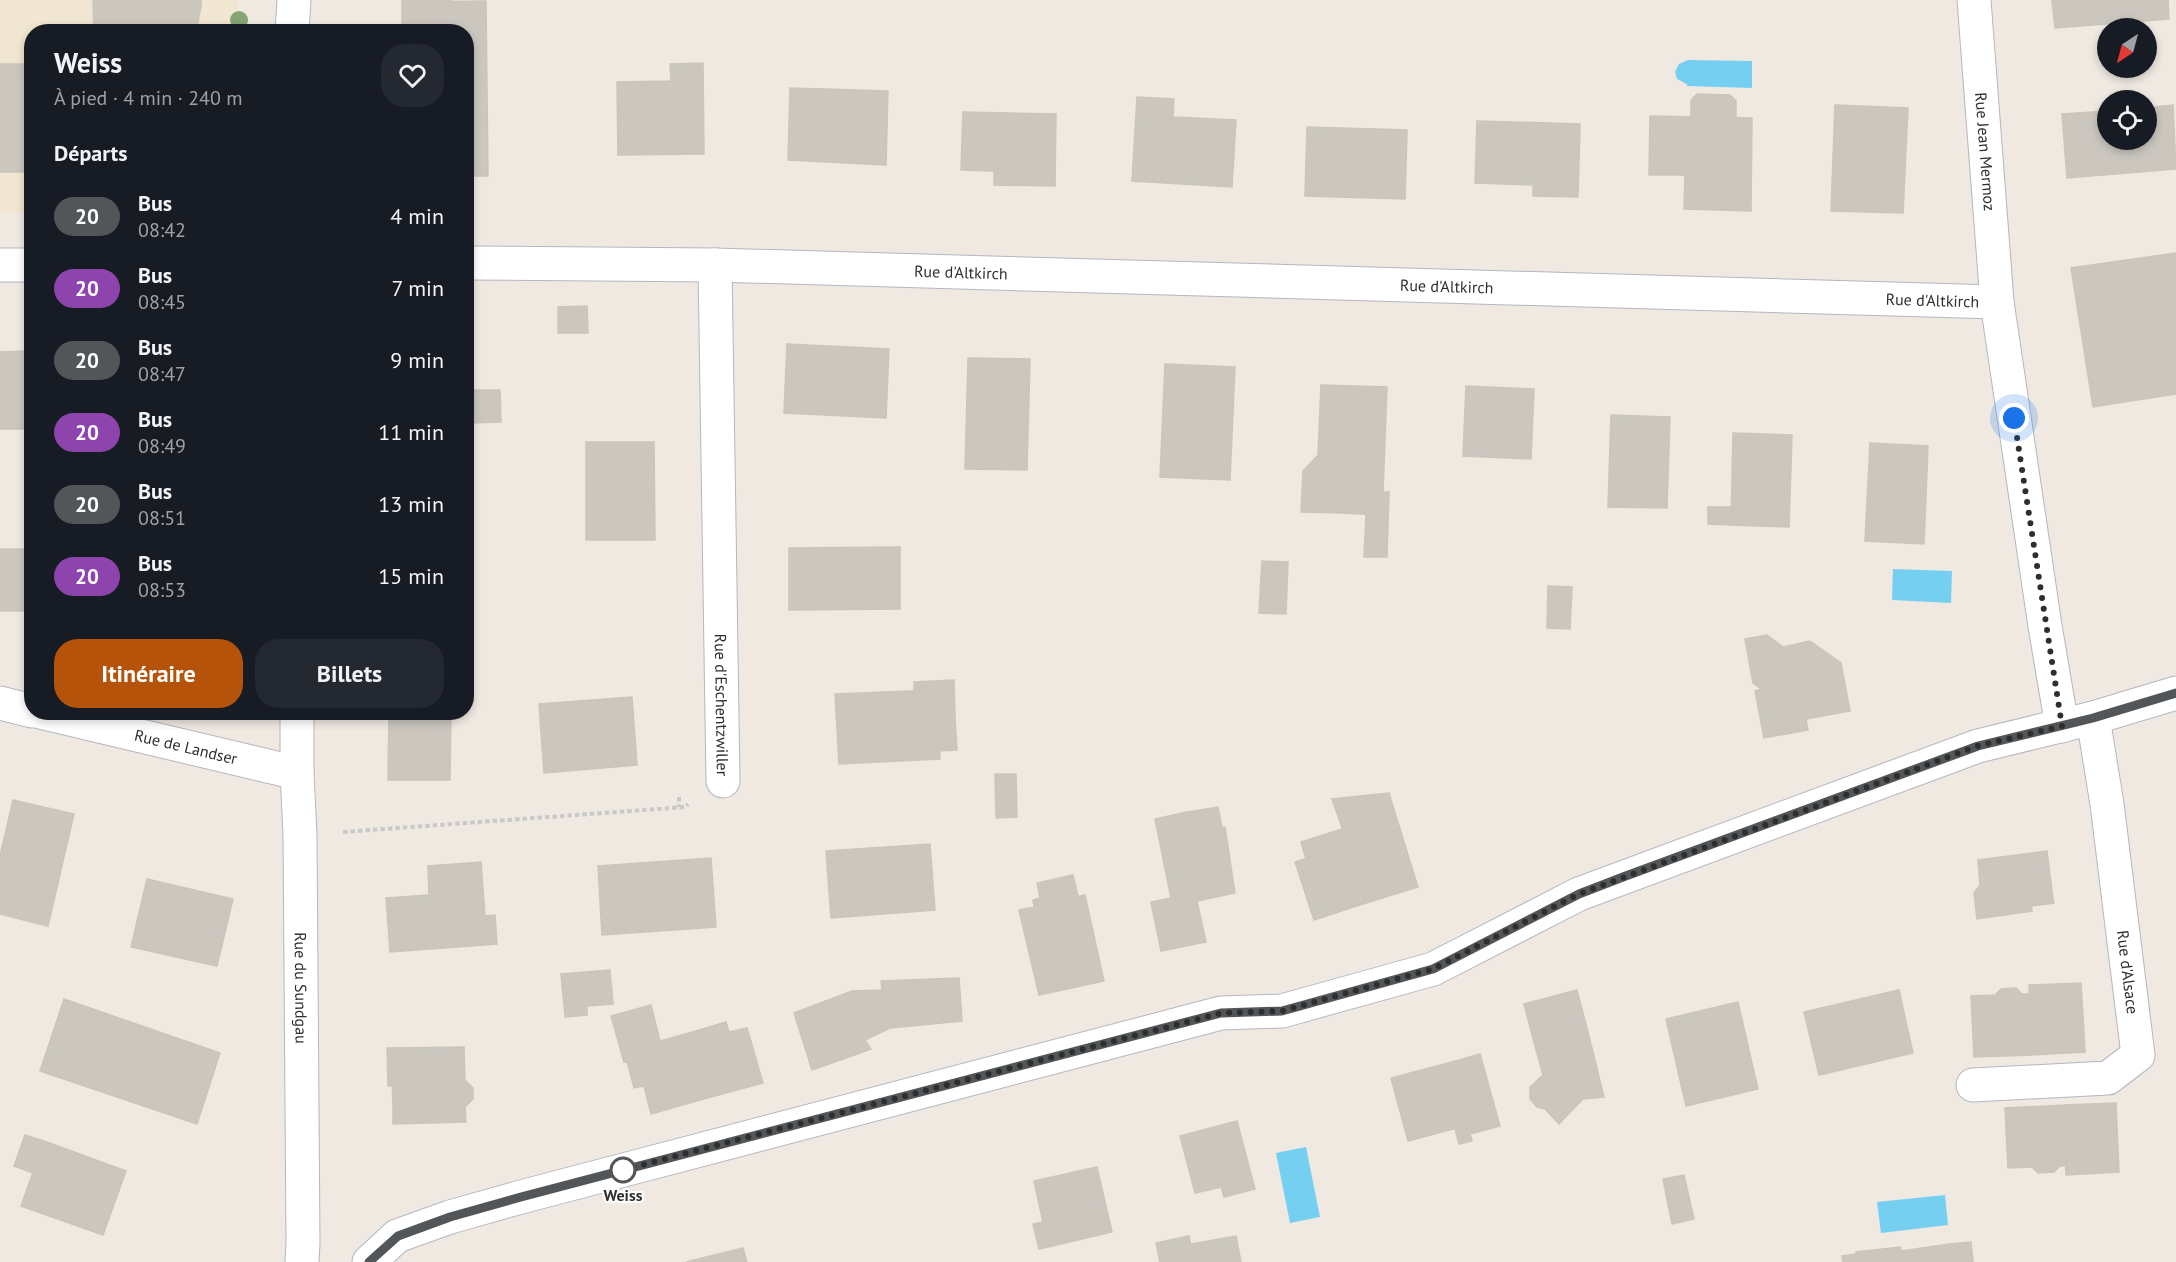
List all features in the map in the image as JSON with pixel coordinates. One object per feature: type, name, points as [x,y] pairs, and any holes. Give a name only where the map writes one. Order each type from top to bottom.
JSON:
[{"type":"street","points":[[292,24],[294,0]]},
{"type":"street","name":"Rue Jean Mermoz","points":[[1974,0],[1997,302]]},
{"type":"street","name":"Rue d'Altkirch","points":[[474,263],[715,265],[1997,302],[2045,626],[2078,722]]},
{"type":"street","points":[[0,265],[24,265]]},
{"type":"street","name":"Rue d'Eschentzwiller","points":[[715,265],[723,781]]},
{"type":"street","points":[[369,1262],[398,1236],[450,1217],[521,1197],[1221,1013],[1282,1011],[1433,969],[1579,894],[1978,746],[2078,722],[2176,693]]},
{"type":"street","points":[[0,703],[24,709]]},
{"type":"street","name":"Rue de Landser","points":[[73,720],[297,773]]},
{"type":"street","name":"Rue du Sundgau","points":[[297,720],[301,847],[302,1262]]},
{"type":"street","name":"Rue d'Alsace","points":[[1973,1085],[2108,1078],[2138,1055],[2107,804],[2078,722]]},
{"type":"street","points":[[314,1262],[329,1262]]},
{"type":"path","name":"Rue d'Eschentzwiller","points":[[334,832],[684,807],[723,781]]},
{"type":"path","points":[[679,797],[679,807]]},
{"type":"shaded area","points":[[0,0],[238,0],[237,24],[24,24],[24,212],[0,213]]},
{"type":"water","points":[[1688,60],[1752,61],[1752,88],[1687,86],[1677,79],[1675,72],[1679,64]]},
{"type":"water","points":[[1893,569],[1952,571],[1951,603],[1892,600]]},
{"type":"water","points":[[1306,1147],[1320,1217],[1290,1223],[1276,1153]]},
{"type":"water","points":[[1945,1195],[1948,1225],[1881,1233],[1877,1202]]},
{"type":"building","points":[[93,0],[106,0],[106,24],[94,24]]},
{"type":"building","points":[[106,0],[201,0],[198,24],[106,24]]},
{"type":"building","points":[[402,0],[451,0],[451,2],[402,2]]},
{"type":"building","points":[[2052,0],[2168,0],[2169,19],[2097,18],[2097,25],[2055,28]]},
{"type":"building","points":[[486,1],[488,176],[474,176],[474,24],[402,24],[402,2]]},
{"type":"building","points":[[703,63],[704,154],[618,155],[617,82],[671,81],[670,64]]},
{"type":"building","points":[[0,64],[24,64],[24,76],[0,76]]},
{"type":"building","points":[[0,76],[24,76],[24,172],[0,172]]},
{"type":"building","points":[[790,88],[888,91],[886,165],[788,160]]},
{"type":"building","points":[[1697,94],[1730,95],[1736,101],[1736,118],[1691,117],[1691,100]]},
{"type":"building","points":[[1137,97],[1174,99],[1173,117],[1236,120],[1232,187],[1132,181]]},
{"type":"building","points":[[1835,105],[1908,108],[1903,213],[1831,211]]},
{"type":"building","points":[[2173,105],[2176,169],[2067,178],[2062,114],[2097,112],[2097,150],[2157,150],[2157,107]]},
{"type":"building","points":[[963,112],[1056,114],[1055,186],[994,185],[994,171],[961,170]]},
{"type":"building","points":[[1650,116],[1752,118],[1751,211],[1684,209],[1685,175],[1649,175]]},
{"type":"building","points":[[1477,121],[1580,124],[1578,197],[1533,196],[1533,185],[1475,183]]},
{"type":"building","points":[[1307,127],[1407,130],[1405,199],[1305,196]]},
{"type":"building","points":[[2176,253],[2176,394],[2093,407],[2071,268]]},
{"type":"building","points":[[587,306],[588,333],[558,333],[558,307]]},
{"type":"building","points":[[787,344],[889,349],[886,418],[784,413]]},
{"type":"building","points":[[24,351],[24,429],[0,429],[0,352]]},
{"type":"building","points":[[968,358],[1030,359],[1027,470],[965,469]]},
{"type":"building","points":[[1165,364],[1235,367],[1230,480],[1160,477]]},
{"type":"building","points":[[1321,385],[1387,387],[1383,492],[1342,491],[1343,456],[1318,455]]},
{"type":"building","points":[[1466,386],[1534,389],[1531,459],[1463,456]]},
{"type":"building","points":[[474,390],[500,390],[501,422],[474,423]]},
{"type":"building","points":[[1611,415],[1670,417],[1667,508],[1608,507]]},
{"type":"building","points":[[1733,433],[1792,435],[1789,527],[1731,525]]},
{"type":"building","points":[[586,442],[654,442],[655,540],[586,540]]},
{"type":"building","points":[[1870,443],[1928,446],[1924,544],[1865,541]]},
{"type":"building","points":[[1318,455],[1343,456],[1341,513],[1301,512],[1303,471]]},
{"type":"building","points":[[1342,491],[1383,492],[1382,515],[1341,513]]},
{"type":"building","points":[[1383,492],[1389,492],[1387,557],[1364,557],[1366,515],[1382,515]]},
{"type":"building","points":[[1708,507],[1732,507],[1731,525],[1708,524]]},
{"type":"building","points":[[900,547],[900,609],[789,610],[789,548]]},
{"type":"building","points":[[0,549],[24,549],[24,611],[0,611]]},
{"type":"building","points":[[1262,561],[1288,562],[1286,614],[1259,613]]},
{"type":"building","points":[[1548,586],[1572,587],[1570,629],[1547,628]]},
{"type":"building","points":[[1767,635],[1783,647],[1810,641],[1841,663],[1850,711],[1806,719],[1808,730],[1764,738],[1755,691],[1761,689],[1753,683],[1745,639]]},
{"type":"building","points":[[954,680],[955,717],[938,718],[936,690],[914,691],[914,682]]},
{"type":"building","points":[[936,690],[940,759],[839,764],[835,694]]},
{"type":"building","points":[[632,697],[637,765],[544,773],[539,704]]},
{"type":"building","points":[[955,717],[957,750],[939,751],[938,718]]},
{"type":"building","points":[[389,720],[451,720],[450,780],[388,780]]},
{"type":"building","points":[[995,774],[1016,774],[1017,817],[996,818]]},
{"type":"building","points":[[1389,793],[1400,829],[1348,845],[1332,799]]},
{"type":"building","points":[[13,800],[74,814],[48,926],[0,914],[0,856]]},
{"type":"building","points":[[1218,807],[1221,822],[1190,828],[1187,812]]},
{"type":"building","points":[[1187,812],[1190,828],[1221,822],[1222,828],[1225,827],[1235,893],[1197,901],[1206,942],[1161,951],[1151,902],[1171,898],[1155,819]]},
{"type":"building","points":[[1342,829],[1348,845],[1306,859],[1301,842]]},
{"type":"building","points":[[1400,829],[1418,887],[1366,903],[1348,845]]},
{"type":"building","points":[[930,844],[935,910],[831,918],[826,851]]},
{"type":"building","points":[[1348,845],[1366,903],[1314,920],[1295,862]]},
{"type":"building","points":[[2047,851],[2053,899],[2031,902],[2032,911],[1977,919],[1974,893],[1980,885],[1978,860]]},
{"type":"building","points":[[711,858],[716,927],[602,935],[598,866]]},
{"type":"building","points":[[481,862],[485,916],[495,915],[497,944],[390,952],[386,898],[429,895],[428,866]]},
{"type":"building","points":[[1073,875],[1078,896],[1034,906],[1033,900],[1040,898],[1037,883]]},
{"type":"building","points":[[147,879],[233,899],[217,966],[131,947]]},
{"type":"building","points":[[1085,895],[1104,981],[1039,995],[1019,910]]},
{"type":"building","points":[[2053,899],[2054,903],[2031,906],[2031,902]]},
{"type":"building","points":[[610,970],[613,1004],[587,1006],[587,1015],[565,1017],[561,974]]},
{"type":"building","points":[[959,978],[962,1021],[890,1028],[865,1040],[871,1049],[812,1070],[794,1013],[852,991],[882,990],[881,981]]},
{"type":"building","points":[[2081,983],[2085,1052],[2031,1055],[2029,985]]},
{"type":"building","points":[[2016,988],[2022,994],[2029,994],[2031,1055],[1974,1057],[1971,996],[1995,995],[2001,989]]},
{"type":"building","points":[[1577,990],[1588,1032],[1535,1046],[1524,1004]]},
{"type":"building","points":[[1899,990],[1913,1053],[1819,1075],[1804,1012]]},
{"type":"building","points":[[64,999],[220,1053],[197,1124],[40,1071]]},
{"type":"building","points":[[1738,1002],[1758,1089],[1686,1106],[1666,1019]]},
{"type":"building","points":[[651,1005],[660,1041],[689,1033],[707,1098],[651,1114],[644,1086],[634,1088],[611,1016]]},
{"type":"building","points":[[726,1022],[729,1032],[747,1028],[763,1083],[707,1098],[689,1033]]},
{"type":"building","points":[[1588,1032],[1604,1097],[1583,1099],[1559,1124],[1545,1109],[1537,1107],[1530,1099],[1530,1087],[1543,1075],[1535,1046]]},
{"type":"building","points":[[464,1047],[465,1080],[473,1088],[473,1099],[465,1107],[466,1122],[393,1124],[393,1105],[395,1101],[403,1097],[403,1089],[395,1085],[392,1080],[391,1048]]},
{"type":"building","points":[[387,1048],[391,1048],[392,1086],[388,1086]]},
{"type":"building","points":[[1480,1054],[1500,1126],[1470,1134],[1472,1141],[1459,1144],[1455,1129],[1468,1125],[1452,1062]]},
{"type":"building","points":[[1452,1062],[1468,1125],[1408,1141],[1391,1078]]},
{"type":"building","points":[[392,1080],[395,1085],[403,1089],[403,1097],[395,1101],[393,1105]]},
{"type":"building","points":[[2116,1103],[2119,1172],[2066,1175],[2064,1105]]},
{"type":"building","points":[[2064,1105],[2066,1166],[2060,1166],[2054,1172],[2038,1173],[2032,1167],[2008,1168],[2005,1108]]},
{"type":"building","points":[[1237,1121],[1255,1189],[1224,1197],[1221,1187],[1195,1193],[1180,1136]]},
{"type":"building","points":[[25,1135],[44,1141],[33,1173],[14,1166]]},
{"type":"building","points":[[44,1141],[126,1171],[103,1235],[21,1206]]},
{"type":"building","points":[[1097,1167],[1112,1232],[1039,1249],[1033,1224],[1043,1222],[1034,1181]]},
{"type":"building","points":[[1684,1175],[1694,1219],[1672,1224],[1663,1179]]},
{"type":"building","points":[[1189,1236],[1194,1262],[1160,1262],[1156,1243]]},
{"type":"building","points":[[1236,1236],[1241,1262],[1194,1262],[1191,1244]]},
{"type":"building","points":[[1971,1242],[1973,1262],[1951,1262],[1949,1244]]},
{"type":"building","points":[[1949,1244],[1951,1262],[1843,1262],[1842,1256],[1856,1254],[1856,1252],[1900,1247],[1901,1251]]},
{"type":"building","points":[[743,1248],[747,1262],[686,1262]]},
{"type":"bus line","name":"20","points":[[369,1262],[398,1236],[450,1217],[521,1197],[1221,1013],[1282,1011],[1433,969],[1579,894],[1623,877],[1978,746],[2093,718],[2176,693]]},
{"type":"place","name":"Weiss","points":[[623,1170]]},
{"type":"route","points":[[623,1170],[1221,1013],[1282,1011],[1433,969],[1579,894],[1978,746],[2062,726],[2014,418]]}]
